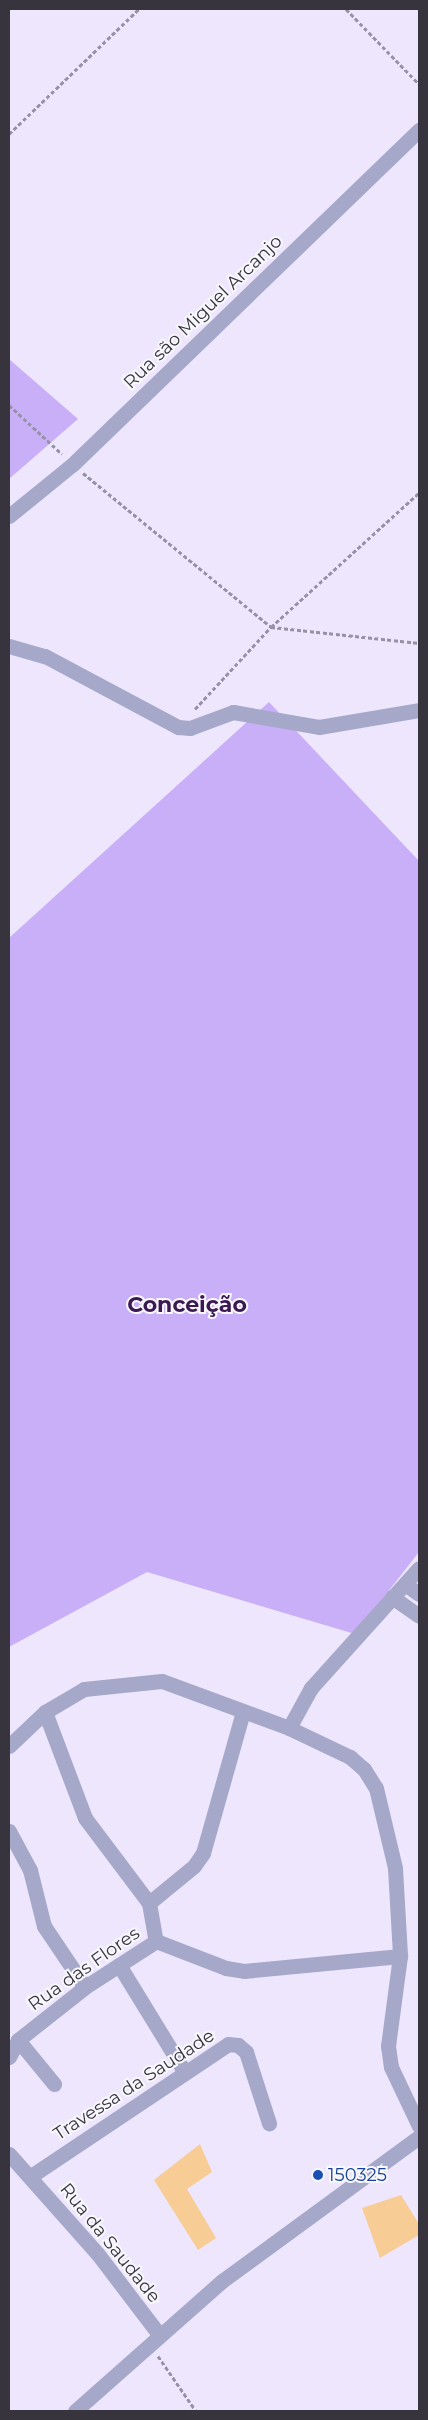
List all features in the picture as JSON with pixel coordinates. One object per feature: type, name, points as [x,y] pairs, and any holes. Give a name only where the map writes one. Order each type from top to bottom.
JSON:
[{"type":"street","name":"Rua são Miguel Arcanjo","points":[[9,516],[72,464],[419,130]]},
{"type":"street","points":[[9,646],[45,656],[178,728],[190,728],[233,712],[318,727],[419,710]]},
{"type":"street","points":[[289,1728],[312,1688],[419,1568]]},
{"type":"street","points":[[405,1584],[419,1594]]},
{"type":"street","points":[[392,1597],[419,1616]]},
{"type":"street","points":[[9,1746],[45,1712],[91,1687],[162,1681],[289,1728],[350,1757],[376,1788],[395,1868],[400,1956],[388,2046],[391,2067],[419,2126]]},
{"type":"street","points":[[45,1712],[85,1818],[149,1903],[156,1941]]},
{"type":"street","points":[[149,1903],[194,1866],[203,1854],[243,1712]]},
{"type":"street","points":[[9,1831],[30,1870],[44,1926],[85,1987]]},
{"type":"street","name":"Rua das Flores","points":[[9,2057],[18,2040],[85,1987],[156,1941],[226,1968],[244,1971],[400,1956]]},
{"type":"street","points":[[119,1965],[184,2071]]},
{"type":"street","points":[[18,2040],[54,2084]]},
{"type":"street","name":"Travessa da Saudade","points":[[31,2176],[184,2071],[228,2044],[238,2044],[246,2052],[269,2123]]},
{"type":"street","points":[[75,2411],[153,2338],[302,2219],[419,2137]]},
{"type":"street","points":[[9,2154],[31,2176]]},
{"type":"street","name":"Rua da Saudade","points":[[31,2176],[153,2338]]},
{"type":"path","points":[[9,134],[138,9]]},
{"type":"path","points":[[346,9],[419,84]]},
{"type":"path","points":[[9,405],[72,464],[271,627],[419,643]]},
{"type":"path","points":[[178,728],[271,627],[419,493]]},
{"type":"path","points":[[153,2338],[196,2411]]},
{"type":"shaded area","points":[[9,359],[78,419],[9,479]]},
{"type":"shaded area","points":[[269,702],[419,861],[419,1552],[355,1634],[147,1572],[9,1647],[9,938]]},
{"type":"building","points":[[200,2144],[212,2172],[187,2189],[216,2238],[198,2250],[154,2180]]},
{"type":"building","points":[[401,2195],[419,2224],[419,2235],[380,2258],[362,2208]]},
{"type":"place","name":"150325","points":[[318,2175]]},
{"type":"district","name":"Conceição","points":[[187,1305]]}]
